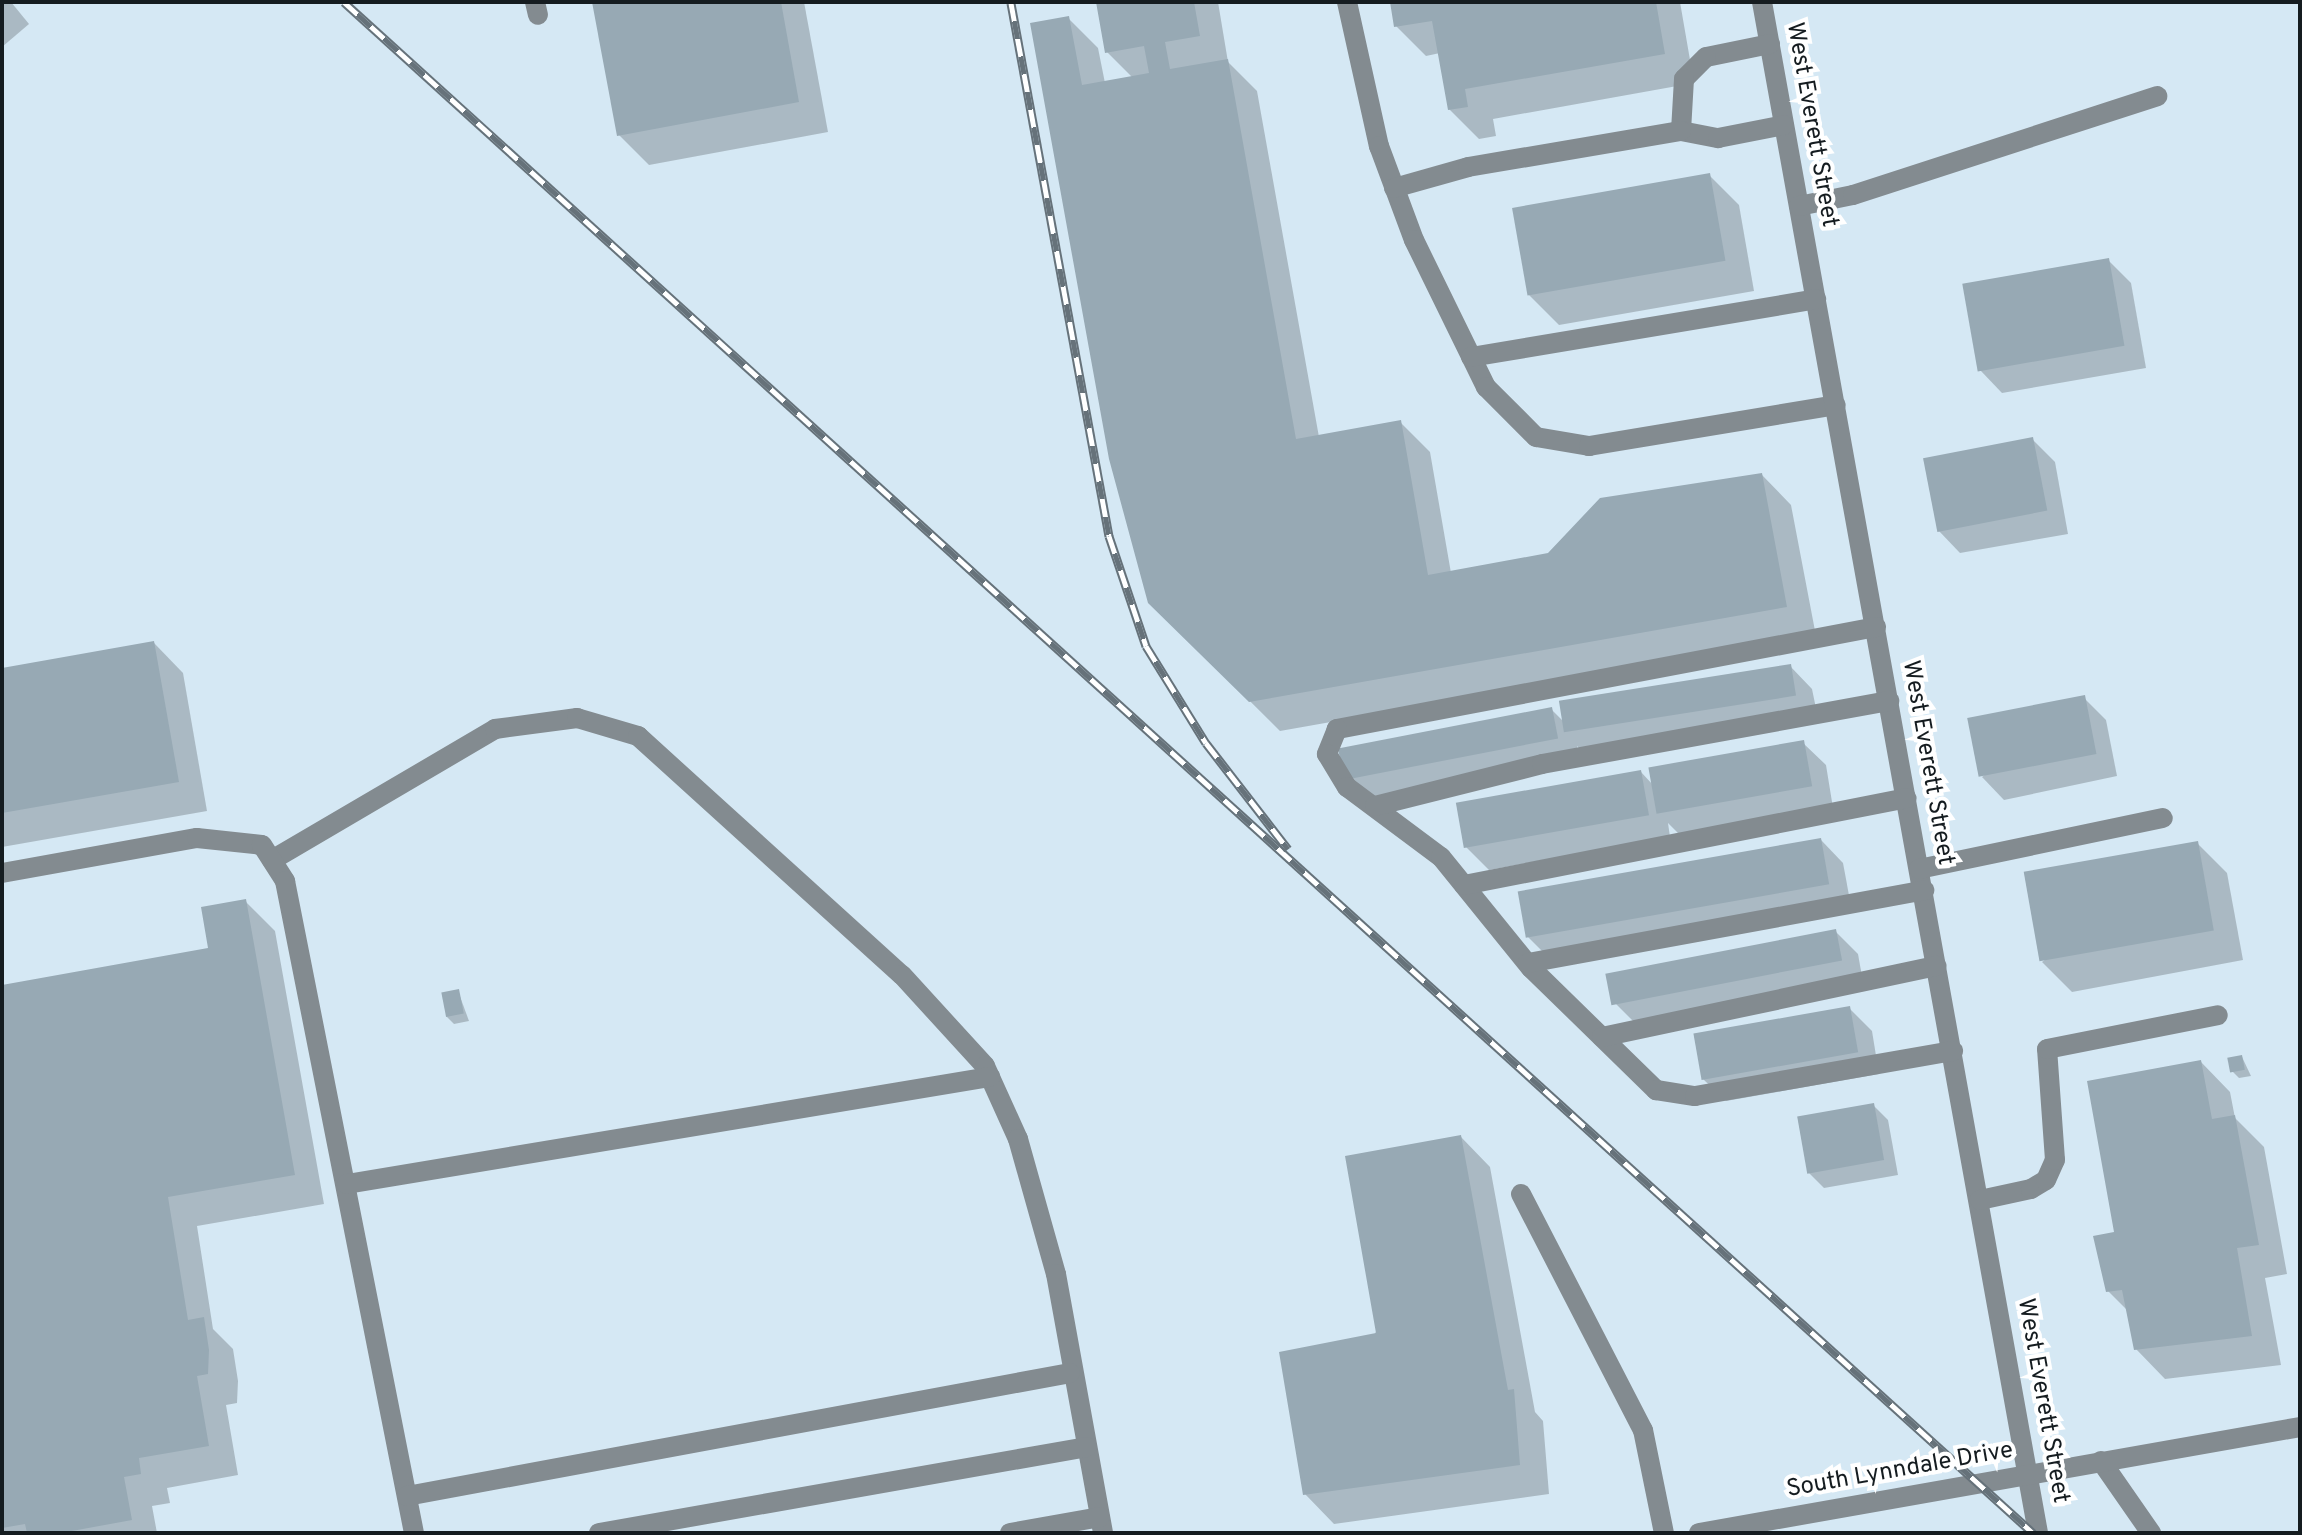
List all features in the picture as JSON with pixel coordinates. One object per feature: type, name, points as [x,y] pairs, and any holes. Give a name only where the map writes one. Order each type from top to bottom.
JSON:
[{"type":"street","points":[[1347,2],[1394,188],[1486,387],[1536,437],[1589,446],[1836,405]]},
{"type":"street","name":"West Everett Street","points":[[1762,2],[2038,1533]]},
{"type":"street","points":[[1681,131],[1684,79],[1706,57],[1770,44]]},
{"type":"street","points":[[1799,206],[2157,96]]},
{"type":"street","points":[[1394,188],[1468,167],[1681,131],[1718,138],[1784,125]]},
{"type":"street","points":[[1471,357],[1816,299]]},
{"type":"street","points":[[1876,627],[1337,729],[1325,744],[1336,776],[1375,806],[1464,885],[1528,963],[1656,1090],[1695,1096],[1953,1051]]},
{"type":"street","points":[[1375,806],[1542,764],[1889,701]]},
{"type":"street","points":[[272,860],[495,729],[577,718],[638,736],[902,975],[990,1077],[1018,1139],[1056,1274],[1070,1373],[1102,1525],[1010,1533]]},
{"type":"street","points":[[1464,885],[1907,798]]},
{"type":"street","points":[[1919,869],[2163,818]]},
{"type":"street","points":[[2,873],[197,838],[262,845],[272,860],[285,881],[414,1533]]},
{"type":"street","points":[[1528,963],[1924,890]]},
{"type":"street","points":[[1602,1037],[1937,966]]},
{"type":"street","points":[[1980,1200],[2046,1180],[2055,1160],[2047,1049],[2218,1015]]},
{"type":"street","points":[[347,1184],[990,1077]]},
{"type":"street","points":[[1521,1194],[1643,1430],[1664,1533]]},
{"type":"street","points":[[407,1496],[1070,1373]]},
{"type":"street","name":"South Lynndale Drive","points":[[1699,1533],[2300,1427]]},
{"type":"street","points":[[599,1533],[1086,1447]]},
{"type":"street","points":[[2101,1461],[2151,1533]]},
{"type":"building","points":[[592,2],[781,2],[799,102],[617,136]]},
{"type":"building","points":[[1096,2],[1194,2],[1200,36],[1165,42],[1170,69],[1228,59],[1296,439],[1401,420],[1428,575],[1548,553],[1600,498],[1762,473],[1787,607],[1249,702],[1148,603],[1109,459],[1030,23],[1069,16],[1082,85],[1149,73],[1144,46],[1105,53]]},
{"type":"building","points":[[1390,2],[1656,2],[1665,54],[1465,89],[1468,107],[1448,110],[1432,21],[1394,27]]},
{"type":"building","points":[[1710,173],[1725,261],[1528,296],[1512,208]]},
{"type":"building","points":[[2109,258],[2124,346],[1978,372],[1962,284]]},
{"type":"building","points":[[2033,437],[2047,511],[1937,532],[1923,458]]},
{"type":"building","points":[[154,641],[179,782],[2,813],[2,668]]},
{"type":"building","points":[[1791,664],[1796,696],[1564,732],[1559,701]]},
{"type":"building","points":[[2085,695],[2096,754],[1979,777],[1967,718]]},
{"type":"building","points":[[1552,707],[1558,738],[1344,780],[1338,749]]},
{"type":"building","points":[[1804,740],[1812,786],[1657,814],[1648,767]]},
{"type":"building","points":[[1641,770],[1649,815],[1464,848],[1456,803]]},
{"type":"building","points":[[1821,838],[1829,884],[1526,938],[1518,891]]},
{"type":"building","points":[[2198,841],[2214,931],[2039,961],[2024,872]]},
{"type":"building","points":[[246,899],[295,1175],[168,1197],[188,1320],[204,1317],[209,1350],[208,1374],[197,1376],[209,1446],[139,1458],[141,1474],[124,1477],[132,1520],[61,1533],[27,1533],[25,1524],[2,1528],[2,985],[208,948],[201,907]]},
{"type":"building","points":[[1836,929],[1842,960],[1611,1005],[1605,974]]},
{"type":"building","points":[[459,989],[464,1014],[446,1017],[441,992]]},
{"type":"building","points":[[1850,1006],[1858,1052],[1702,1080],[1693,1034]]},
{"type":"building","points":[[2242,1055],[2245,1070],[2230,1073],[2227,1058]]},
{"type":"building","points":[[2201,1060],[2212,1119],[2235,1115],[2259,1245],[2237,1248],[2252,1336],[2134,1350],[2122,1290],[2106,1292],[2093,1236],[2114,1232],[2087,1081]]},
{"type":"building","points":[[1874,1103],[1884,1160],[1807,1174],[1797,1117]]},
{"type":"building","points":[[1461,1135],[1508,1390],[1514,1389],[1520,1465],[1303,1495],[1279,1352],[1376,1333],[1345,1156]]},
{"type":"railway","points":[[344,2],[2033,1533]]},
{"type":"railway","points":[[1011,3],[1109,536],[1146,646],[1206,743],[1288,849]]}]
